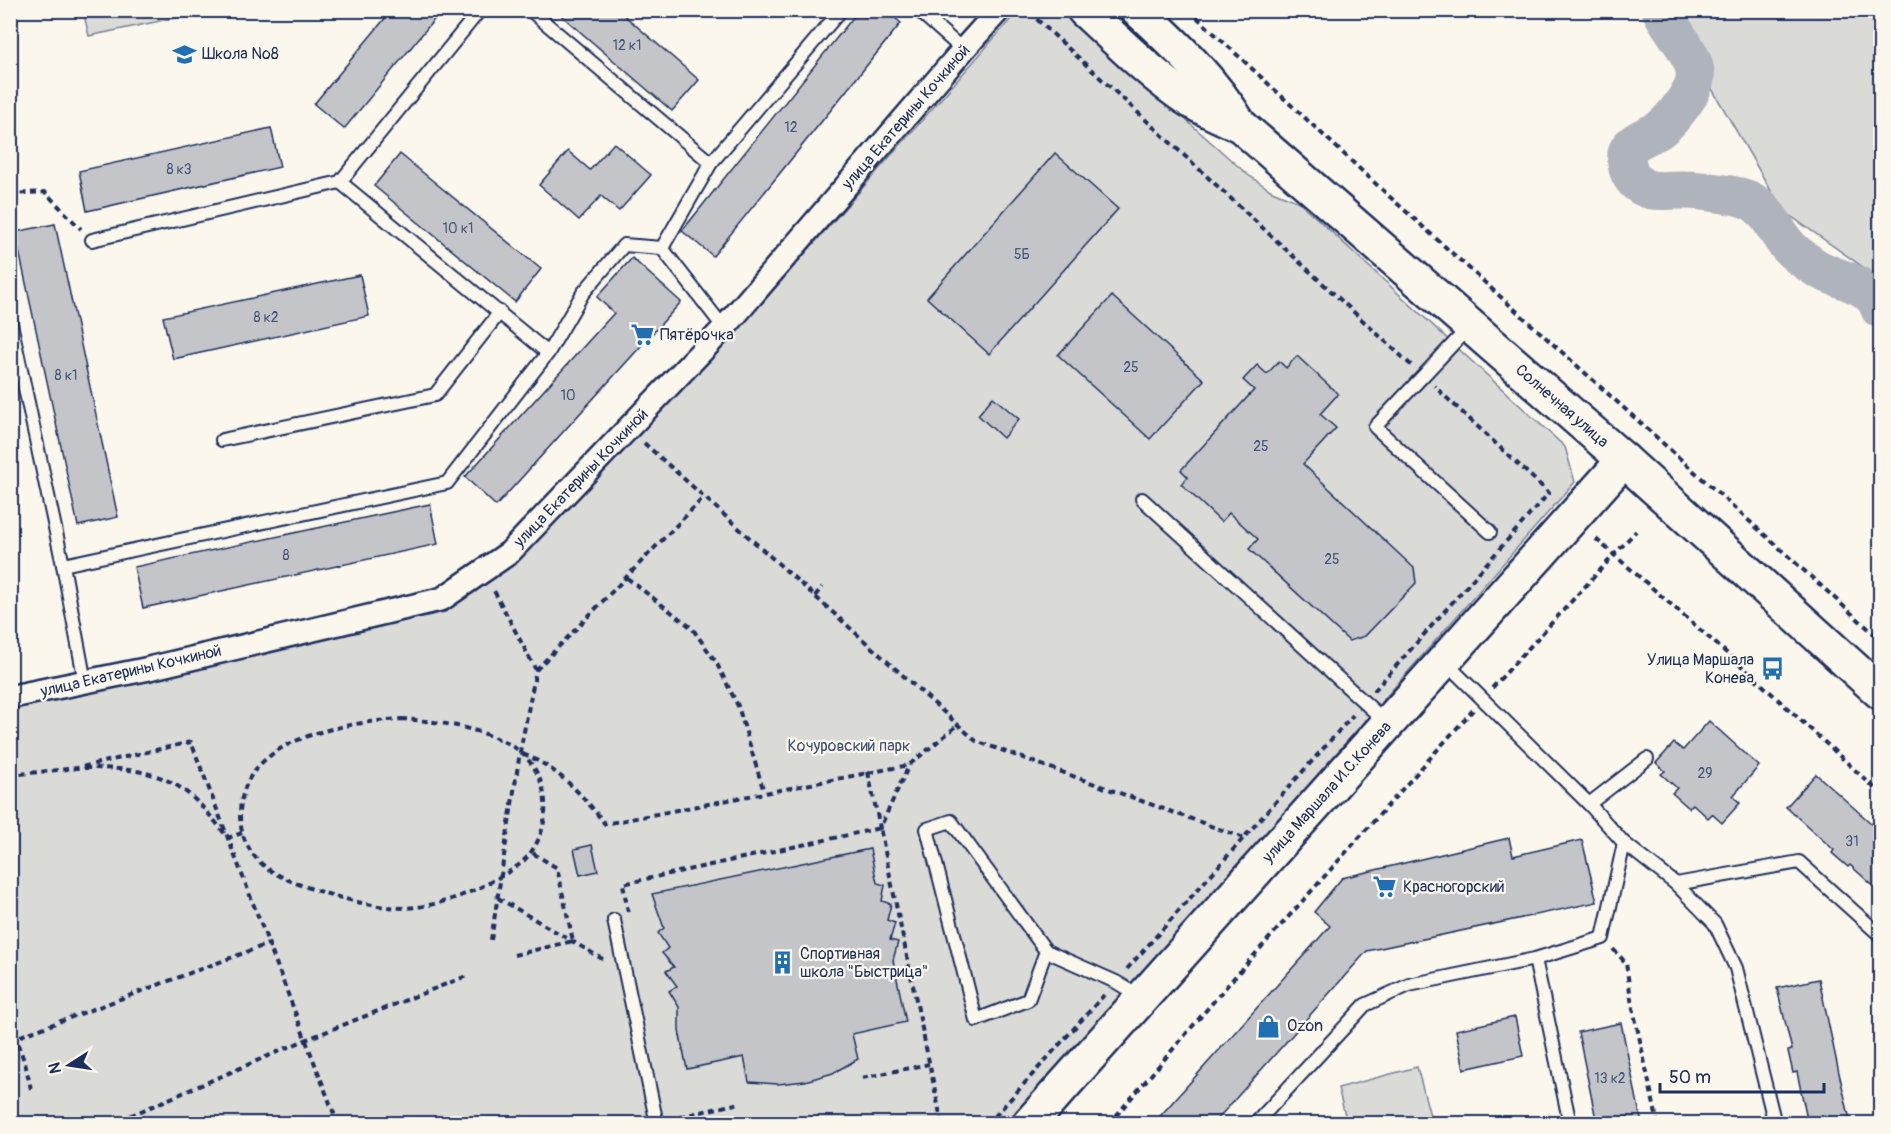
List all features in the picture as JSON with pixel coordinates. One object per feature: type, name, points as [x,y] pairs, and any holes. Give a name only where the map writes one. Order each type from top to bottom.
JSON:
[{"type":"main road","name":"Солнечная улица","points":[[1084,10],[1145,66],[1179,93],[1209,111],[1240,125],[1624,460],[1881,692]]},
{"type":"main road","name":"Солнечная улица","points":[[1138,10],[1204,74],[1221,94],[1240,125]]},
{"type":"main road","name":"улица Маршала И.С.Конева","points":[[1029,1124],[1129,990],[1388,723],[1624,460]]},
{"type":"street","name":"улица Екатерины Кочкиной","points":[[10,697],[85,682],[442,599],[509,553],[724,328],[999,10]]},
{"type":"lane","points":[[92,240],[340,182],[480,10]]},
{"type":"lane","points":[[530,10],[711,163]]},
{"type":"lane","points":[[662,248],[711,163],[841,10]]},
{"type":"lane","points":[[918,10],[963,50]]},
{"type":"lane","points":[[340,182],[548,353]]},
{"type":"lane","points":[[63,565],[447,483],[548,353],[584,293],[624,245],[662,248],[724,328]]},
{"type":"lane","points":[[222,440],[435,395],[500,312]]},
{"type":"lane","points":[[10,319],[63,565],[85,682]]},
{"type":"lane","points":[[1470,326],[1375,427],[1490,532]]},
{"type":"lane","points":[[1142,499],[1363,703],[1388,723]]},
{"type":"lane","points":[[1444,661],[1589,804],[1624,843],[1676,884],[1716,924],[1736,968],[1775,1124]]},
{"type":"lane","points":[[1589,804],[1647,759]]},
{"type":"lane","points":[[1046,951],[1028,1000],[976,1020],[927,829],[951,821],[1046,951],[1129,990]]},
{"type":"lane","points":[[1255,1124],[1365,1005],[1409,985],[1535,959],[1603,938],[1624,843]]},
{"type":"lane","points":[[1676,884],[1799,862],[1881,935]]},
{"type":"lane","points":[[614,920],[657,1123]]},
{"type":"lane","points":[[1535,959],[1570,1124]]},
{"type":"path","points":[[1189,10],[1390,197],[1881,639]]},
{"type":"path","points":[[988,1124],[1129,990],[1245,838],[1549,493],[1029,12]]},
{"type":"path","points":[[10,194],[45,192],[92,240]]},
{"type":"path","points":[[628,428],[976,741],[1245,838]]},
{"type":"path","points":[[1689,477],[1694,471]]},
{"type":"path","points":[[491,940],[520,752],[536,670],[704,497]]},
{"type":"path","points":[[1109,1124],[1232,980],[1636,531]]},
{"type":"path","points":[[1596,539],[1745,669],[1881,793]]},
{"type":"path","points":[[627,578],[692,628],[716,662],[738,706],[764,792]]},
{"type":"path","points":[[488,580],[536,670]]},
{"type":"path","points":[[815,596],[822,587]]},
{"type":"path","points":[[520,752],[538,775],[543,788],[545,817],[542,832],[531,852],[515,868],[475,890],[446,901],[404,908],[388,907],[326,894],[283,879],[269,871],[257,861],[242,833],[240,804],[244,790],[253,772],[267,757],[317,733],[369,721],[429,720],[474,730],[508,744],[560,775],[585,799],[605,824],[909,765]]},
{"type":"path","points":[[880,828],[909,765],[958,725]]},
{"type":"path","points":[[10,775],[77,768],[191,742],[338,1124]]},
{"type":"path","points":[[77,768],[132,770],[152,773],[169,780],[200,805],[228,838]]},
{"type":"path","points":[[868,772],[942,1124]]},
{"type":"path","points":[[630,917],[623,884],[880,828]]},
{"type":"path","points":[[228,838],[242,833]]},
{"type":"path","points":[[531,852],[557,868],[573,941]]},
{"type":"path","points":[[498,898],[606,959],[608,971]]},
{"type":"path","points":[[1603,938],[1626,963],[1631,999],[1658,1124]]},
{"type":"path","points":[[514,955],[573,941]]},
{"type":"path","points":[[10,1040],[268,944]]},
{"type":"path","points":[[111,1124],[305,1040],[469,975]]},
{"type":"path","points":[[10,1024],[17,1039],[31,1089]]},
{"type":"path","points":[[862,1078],[929,1064]]},
{"type":"path","points":[[657,1123],[740,1103]]},
{"type":"path","points":[[669,1108],[672,1121]]},
{"type":"green space","points":[[83,11],[182,11],[184,16],[89,36]]},
{"type":"green space","name":"Кочуровский парк","points":[[1018,11],[1063,11],[1248,175],[1272,191],[1299,202],[1565,447],[1575,482],[1070,1056],[1008,1123],[11,1123],[10,708],[445,612],[508,565],[730,339]]},
{"type":"green space","points":[[1667,11],[1880,11],[1880,279],[1782,210]]},
{"type":"green space","points":[[1417,1067],[1432,1123],[1347,1123],[1338,1088]]},
{"type":"building","points":[[392,10],[442,10],[344,129],[314,104]]},
{"type":"building","points":[[555,10],[618,10],[699,80],[672,111]]},
{"type":"building","points":[[859,10],[886,10],[901,23],[713,256],[682,231]]},
{"type":"building","points":[[271,128],[280,167],[87,211],[79,171]]},
{"type":"building","points":[[614,143],[651,175],[619,211],[601,196],[579,220],[539,185],[568,151],[590,170]]},
{"type":"building","points":[[1055,153],[1118,209],[989,354],[927,298]]},
{"type":"building","points":[[400,154],[541,269],[515,302],[374,186]]},
{"type":"building","points":[[55,224],[118,517],[78,526],[15,232]]},
{"type":"building","points":[[632,258],[681,302],[496,506],[465,477],[614,313],[597,297]]},
{"type":"building","points":[[360,275],[369,316],[173,359],[163,317]]},
{"type":"building","points":[[1112,296],[1204,380],[1150,439],[1058,355]]},
{"type":"building","points":[[1297,356],[1338,394],[1320,414],[1336,428],[1303,464],[1414,568],[1416,583],[1365,636],[1349,641],[1249,549],[1258,539],[1229,513],[1221,522],[1181,484],[1188,477],[1181,470],[1254,390],[1243,380],[1257,365],[1267,374],[1279,361],[1286,368]]},
{"type":"building","points":[[993,397],[1019,419],[1003,438],[978,415]]},
{"type":"building","points":[[430,504],[438,544],[143,608],[134,567]]},
{"type":"building","points":[[1709,721],[1759,766],[1733,796],[1740,803],[1722,823],[1712,814],[1708,818],[1693,804],[1689,808],[1672,793],[1677,788],[1661,774],[1665,771],[1656,763],[1674,743],[1683,750]]},
{"type":"building","points":[[1816,774],[1881,832],[1881,893],[1850,865],[1848,867],[1832,853],[1834,850],[1786,807]]},
{"type":"building","points":[[1509,838],[1513,856],[1582,840],[1597,902],[1367,951],[1213,1124],[1153,1124],[1330,926],[1314,912],[1342,878]]},
{"type":"building","points":[[592,845],[598,871],[580,875],[574,849]]},
{"type":"building","name":"Спортивная школа \"Быстрица\"","points":[[870,849],[877,883],[885,885],[882,901],[891,904],[887,920],[895,923],[890,940],[898,942],[893,960],[906,1022],[852,1034],[858,1059],[833,1073],[805,1081],[778,1084],[749,1082],[744,1057],[687,1069],[679,1031],[679,1007],[669,991],[677,986],[666,971],[674,967],[662,953],[668,948],[658,933],[664,928],[652,894]]},
{"type":"building","points":[[1819,979],[1851,1124],[1808,1124],[1797,1072],[1793,1073],[1788,1051],[1792,1050],[1777,988]]},
{"type":"building","points":[[1515,1017],[1523,1056],[1464,1069],[1456,1030]]},
{"type":"building","points":[[1621,1023],[1642,1124],[1597,1124],[1578,1032]]},
{"type":"waterway","points":[[1661,10],[1688,52],[1695,70],[1695,78],[1691,91],[1670,120],[1659,130],[1637,141],[1629,149],[1627,163],[1634,180],[1645,188],[1658,191],[1691,190],[1745,198],[1764,211],[1782,238],[1799,256],[1818,269],[1862,288],[1876,300],[1880,309]]},
{"type":"place","name":"Школа №8","points":[[184,54]]},
{"type":"place","name":"Пятёрочка","points":[[642,335]]},
{"type":"place","name":"Улица Маршала Конева","points":[[1772,669]]},
{"type":"place","name":"Красногорский","points":[[1385,887]]},
{"type":"place","name":"Спортивная школа \"Быстрица\"","points":[[782,963]]},
{"type":"place","name":"Ozon","points":[[1269,1026]]}]
